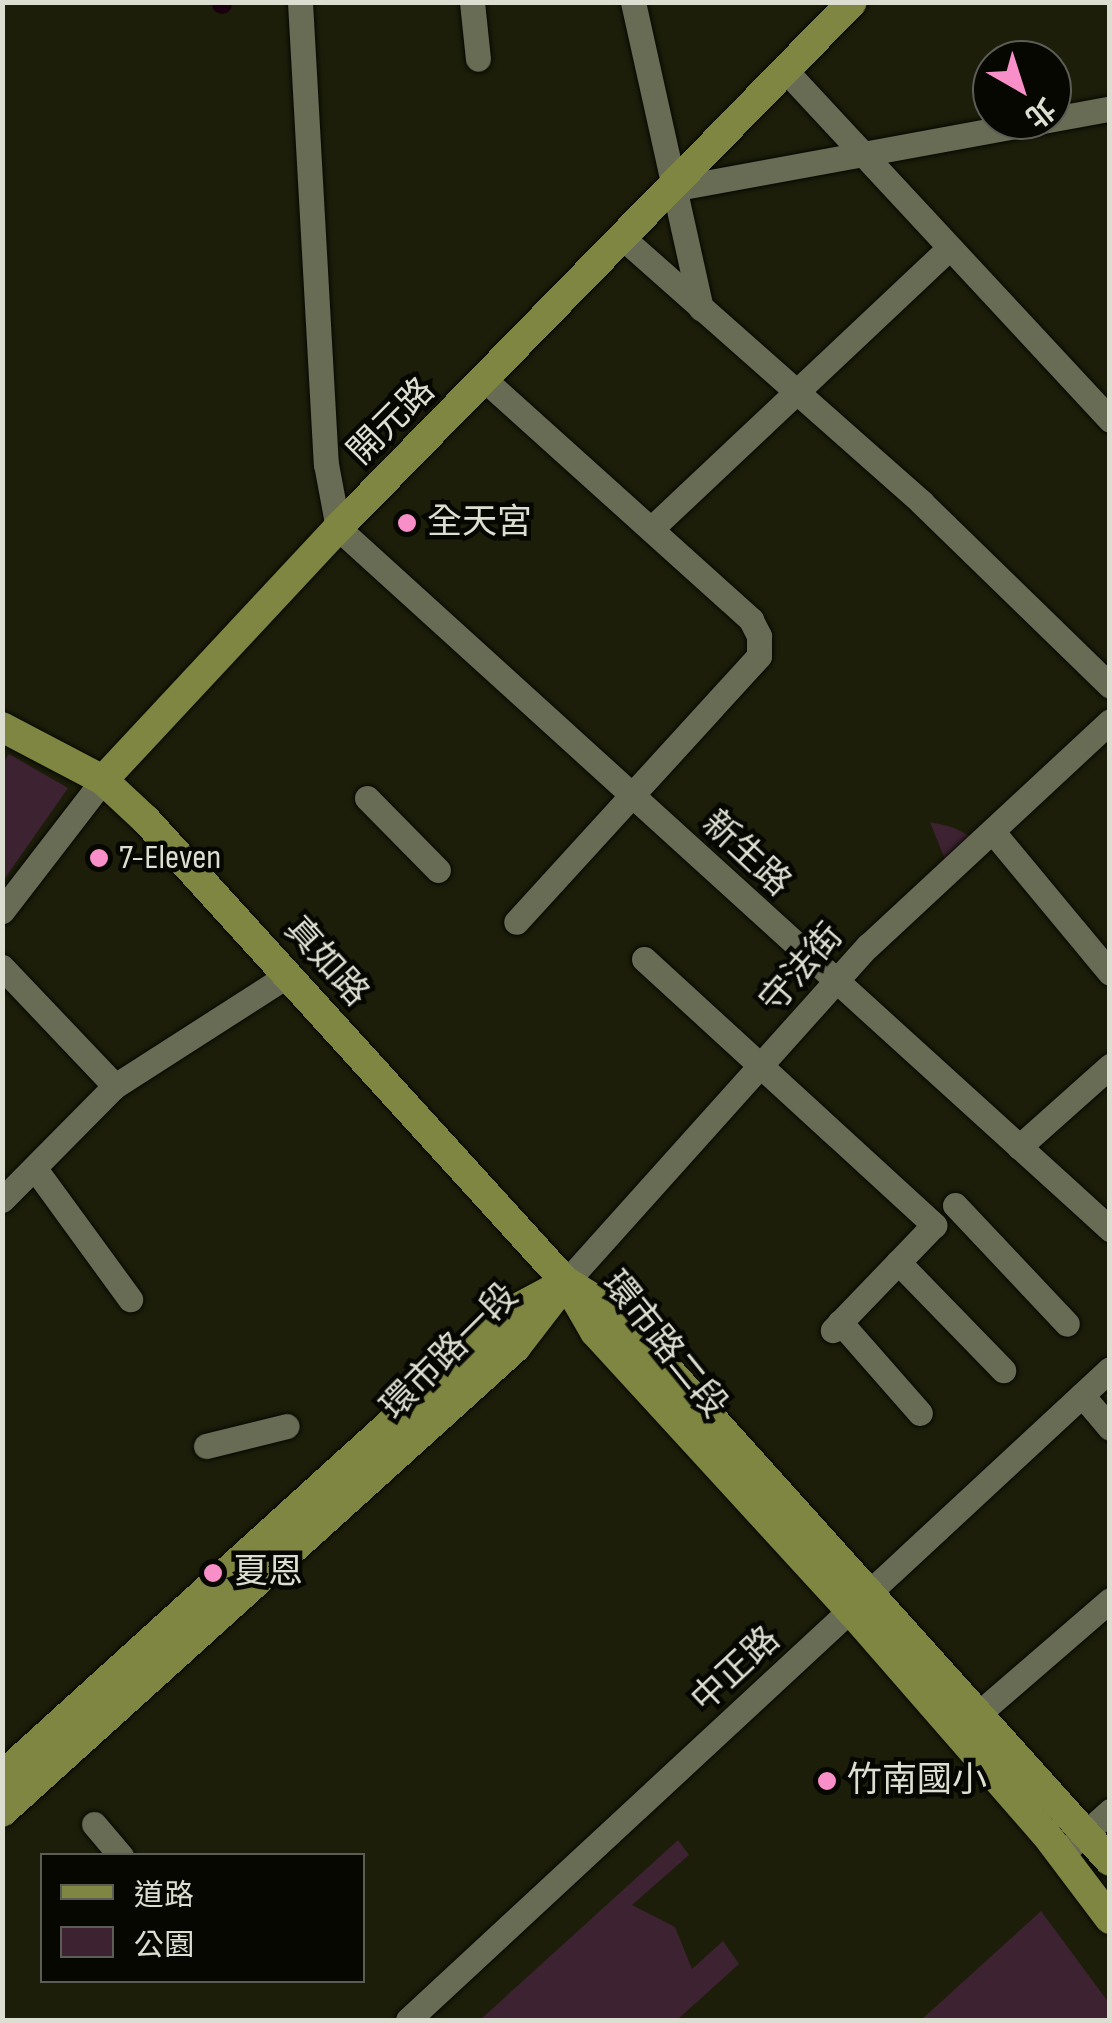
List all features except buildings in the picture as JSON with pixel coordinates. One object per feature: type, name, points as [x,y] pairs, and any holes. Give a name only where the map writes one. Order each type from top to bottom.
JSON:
[{"type":"main road","name":"開元路","points":[[103,780],[338,528],[486,381],[852,2]]},
{"type":"main road","name":"真如路","points":[[2,728],[103,780],[288,975],[566,1282]]},
{"type":"main road","name":"環市路二段","points":[[566,1282],[595,1332],[859,1604],[1098,1821],[1110,1861]]},
{"type":"main road","name":"環市路一段","points":[[2,1776],[518,1308],[566,1282]]},
{"type":"main road","name":"環市路一段","points":[[2,1812],[516,1348],[566,1282]]},
{"type":"main road","name":"環市路二段","points":[[859,1604],[1110,1919]]},
{"type":"street","points":[[300,2],[326,464],[338,528]]},
{"type":"street","points":[[472,2],[478,59]]},
{"type":"street","points":[[633,2],[700,309]]},
{"type":"street","points":[[786,72],[1110,420]]},
{"type":"street","points":[[672,189],[862,158],[1110,109]]},
{"type":"street","points":[[624,239],[1002,577],[1110,686]]},
{"type":"street","points":[[652,528],[948,249]]},
{"type":"street","points":[[486,381],[752,620],[759,656],[516,922]]},
{"type":"street","name":"新生路","points":[[338,528],[835,984],[1110,1229]]},
{"type":"street","name":"守法街","points":[[566,1282],[835,984],[1110,721]]},
{"type":"street","name":"開元路","points":[[2,911],[103,780]]},
{"type":"street","points":[[367,798],[438,870]]},
{"type":"street","points":[[994,832],[1110,973]]},
{"type":"street","points":[[644,959],[760,1070],[934,1226],[836,1326],[920,1413]]},
{"type":"street","points":[[2,967],[116,1086]]},
{"type":"street","points":[[2,1200],[116,1086],[288,975]]},
{"type":"street","points":[[1019,1147],[1110,1066]]},
{"type":"street","points":[[36,1170],[130,1299]]},
{"type":"street","points":[[956,1205],[1067,1324]]},
{"type":"street","points":[[898,1262],[1003,1370]]},
{"type":"street","name":"中正路","points":[[408,2020],[1110,1369]]},
{"type":"street","points":[[1082,1395],[1110,1428]]},
{"type":"street","points":[[206,1446],[287,1426]]},
{"type":"street","points":[[978,1714],[1110,1600]]},
{"type":"street","points":[[1059,1857],[1098,1821]]},
{"type":"street","points":[[94,1824],[118,1853]]},
{"type":"green space","points":[[9,754],[68,788],[3,881],[2,765]]},
{"type":"green space","points":[[930,822],[952,827],[974,838],[946,862]]},
{"type":"green space","points":[[678,1840],[689,1855],[632,1905],[675,1927],[692,1969],[723,1941],[739,1964],[677,2020],[480,2020]]},
{"type":"green space","points":[[1041,1911],[1109,2003],[1109,2020],[921,2020]]},
{"type":"place","name":"全天宮","points":[[407,523]]},
{"type":"place","name":"7-Eleven","points":[[99,858]]},
{"type":"place","name":"夏恩","points":[[213,1573]]},
{"type":"place","name":"竹南國小","points":[[827,1781]]}]
